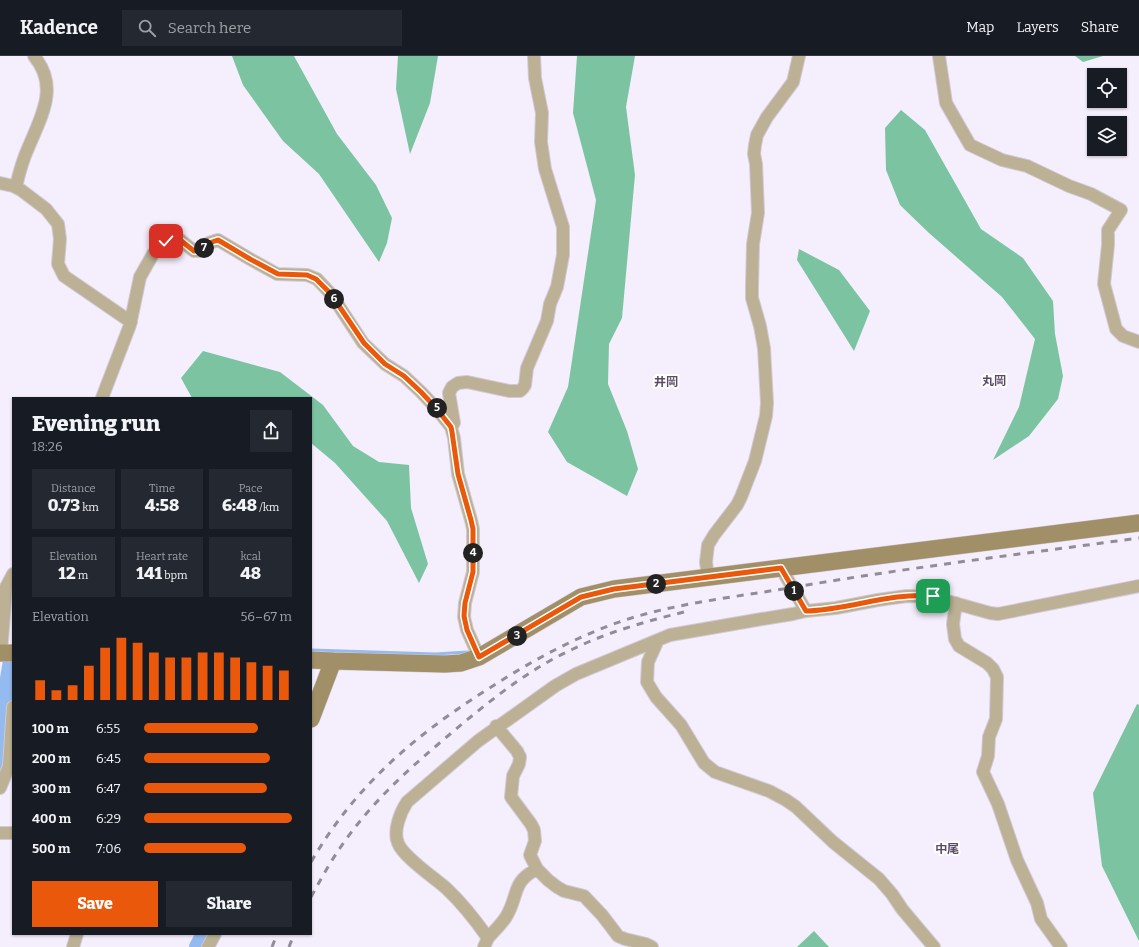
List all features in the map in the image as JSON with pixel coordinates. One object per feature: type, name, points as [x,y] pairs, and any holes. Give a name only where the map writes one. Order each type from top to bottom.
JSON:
[{"type":"street","points":[[16,187],[22,164],[44,111],[46,101],[46,81],[44,72],[34,56]]},
{"type":"street","points":[[451,427],[454,423],[454,418],[449,393],[452,387],[458,383],[467,382],[510,391],[520,391],[523,388],[525,385],[527,368],[547,321],[550,304],[557,287],[563,255],[563,227],[545,169],[542,142],[542,113],[535,78],[534,56]]},
{"type":"street","points":[[708,577],[706,562],[708,545],[737,505],[741,497],[755,461],[766,416],[767,403],[764,348],[760,326],[752,298],[754,244],[758,213],[756,164],[754,154],[757,135],[767,117],[793,82],[799,56]]},
{"type":"street","points":[[939,56],[946,103],[970,145],[1002,160],[1027,166],[1069,186],[1091,194],[1121,210],[1108,230],[1104,284],[1116,329],[1123,336],[1139,342]]},
{"type":"street","points":[[0,183],[16,187],[46,209],[58,224],[60,239],[58,264],[64,276],[131,322]]},
{"type":"street","points":[[102,397],[131,322],[140,278],[153,254],[166,241],[179,239],[194,251],[201,251],[209,243],[218,240],[278,274],[307,275],[316,279],[331,294],[364,343],[385,364],[404,376],[421,392],[451,427],[454,438],[458,474],[473,529],[473,572],[464,611],[467,630],[477,652]]},
{"type":"street","points":[[312,660],[445,664],[461,663],[477,652],[581,597],[614,589],[1139,523]]},
{"type":"street","points":[[781,568],[806,611]]},
{"type":"street","points":[[5,653],[6,587],[12,576]]},
{"type":"street","points":[[537,869],[522,878],[507,916],[486,943],[474,919],[453,895],[402,851],[397,843],[396,833],[403,808],[410,799],[448,765],[496,726],[544,693],[569,678],[670,635],[806,611],[836,608],[907,596],[933,596],[998,614],[1139,586]]},
{"type":"street","points":[[956,603],[953,624],[955,639],[959,646],[987,663],[997,677],[996,719],[989,737],[988,756],[983,772],[998,804],[1017,860],[1041,918],[1061,947]]},
{"type":"street","points":[[658,640],[648,662],[647,682],[656,697],[681,725],[704,763],[722,776],[774,793],[796,807],[833,842],[879,879],[934,947]]},
{"type":"street","points":[[312,716],[333,661]]},
{"type":"street","points":[[0,788],[8,766],[12,719]]},
{"type":"street","points":[[496,726],[517,751],[520,757],[519,764],[513,776],[511,795],[512,799],[529,820],[534,830],[535,841],[530,855],[537,869],[557,887],[568,893],[584,896],[602,915],[614,932],[621,938],[641,942],[652,947]]},
{"type":"street","points":[[0,833],[12,833]]},
{"type":"street","points":[[73,947],[77,935]]},
{"type":"street","points":[[208,947],[214,935]]},
{"type":"green space","points":[[232,56],[294,56],[337,134],[376,185],[392,218],[387,243],[379,262],[319,174],[283,141],[243,85]]},
{"type":"green space","points":[[398,56],[438,56],[430,103],[410,154],[396,89]]},
{"type":"green space","points":[[577,56],[635,56],[626,107],[635,175],[622,318],[609,344],[608,384],[627,431],[638,469],[627,496],[567,462],[548,432],[568,387],[596,200],[573,113]]},
{"type":"green space","points":[[1075,56],[1103,56],[1083,62]]},
{"type":"green space","points":[[901,110],[925,130],[981,229],[1023,258],[1053,301],[1055,334],[1063,376],[1058,399],[1029,436],[993,460],[1019,407],[1035,339],[1002,297],[929,233],[900,205],[886,170],[885,128]]},
{"type":"green space","points":[[799,249],[839,270],[870,311],[854,351],[797,260]]},
{"type":"green space","points":[[203,351],[280,372],[323,405],[353,446],[379,462],[409,465],[411,508],[428,564],[419,583],[387,521],[335,463],[312,444],[312,397],[191,397],[181,378]]},
{"type":"green space","points":[[1137,704],[1139,705],[1139,941],[1102,866],[1093,793]]},
{"type":"green space","points":[[814,931],[829,947],[797,947]]},
{"type":"waterway","points":[[312,650],[435,654],[468,652]]},
{"type":"waterway","points":[[0,770],[2,726],[12,661]]},
{"type":"waterway","points":[[198,947],[204,935]]},
{"type":"railway","points":[[312,860],[328,834],[347,809],[367,786],[411,744],[461,707],[521,669],[572,641],[607,626],[645,614],[707,601],[920,568],[1139,538]]},
{"type":"railway","points":[[312,895],[342,845],[370,809],[421,759],[493,699],[556,657],[586,643],[656,619],[684,612]]},
{"type":"railway","points":[[272,947],[277,935]]},
{"type":"railway","points":[[289,947],[294,935]]},
{"type":"district","name":"丸岡","points":[[994,381]]},
{"type":"district","name":"井岡","points":[[666,382]]},
{"type":"district","name":"中尾","points":[[947,849]]},
{"type":"route","points":[[166,241],[179,239],[194,251],[201,251],[209,243],[218,240],[278,274],[307,275],[316,279],[331,294],[364,343],[385,364],[404,376],[421,392],[451,427],[454,438],[458,474],[473,529],[473,572],[465,603],[464,616],[467,630],[479,657],[581,597],[614,589],[781,568],[806,611],[836,608],[907,596],[933,596]]}]
